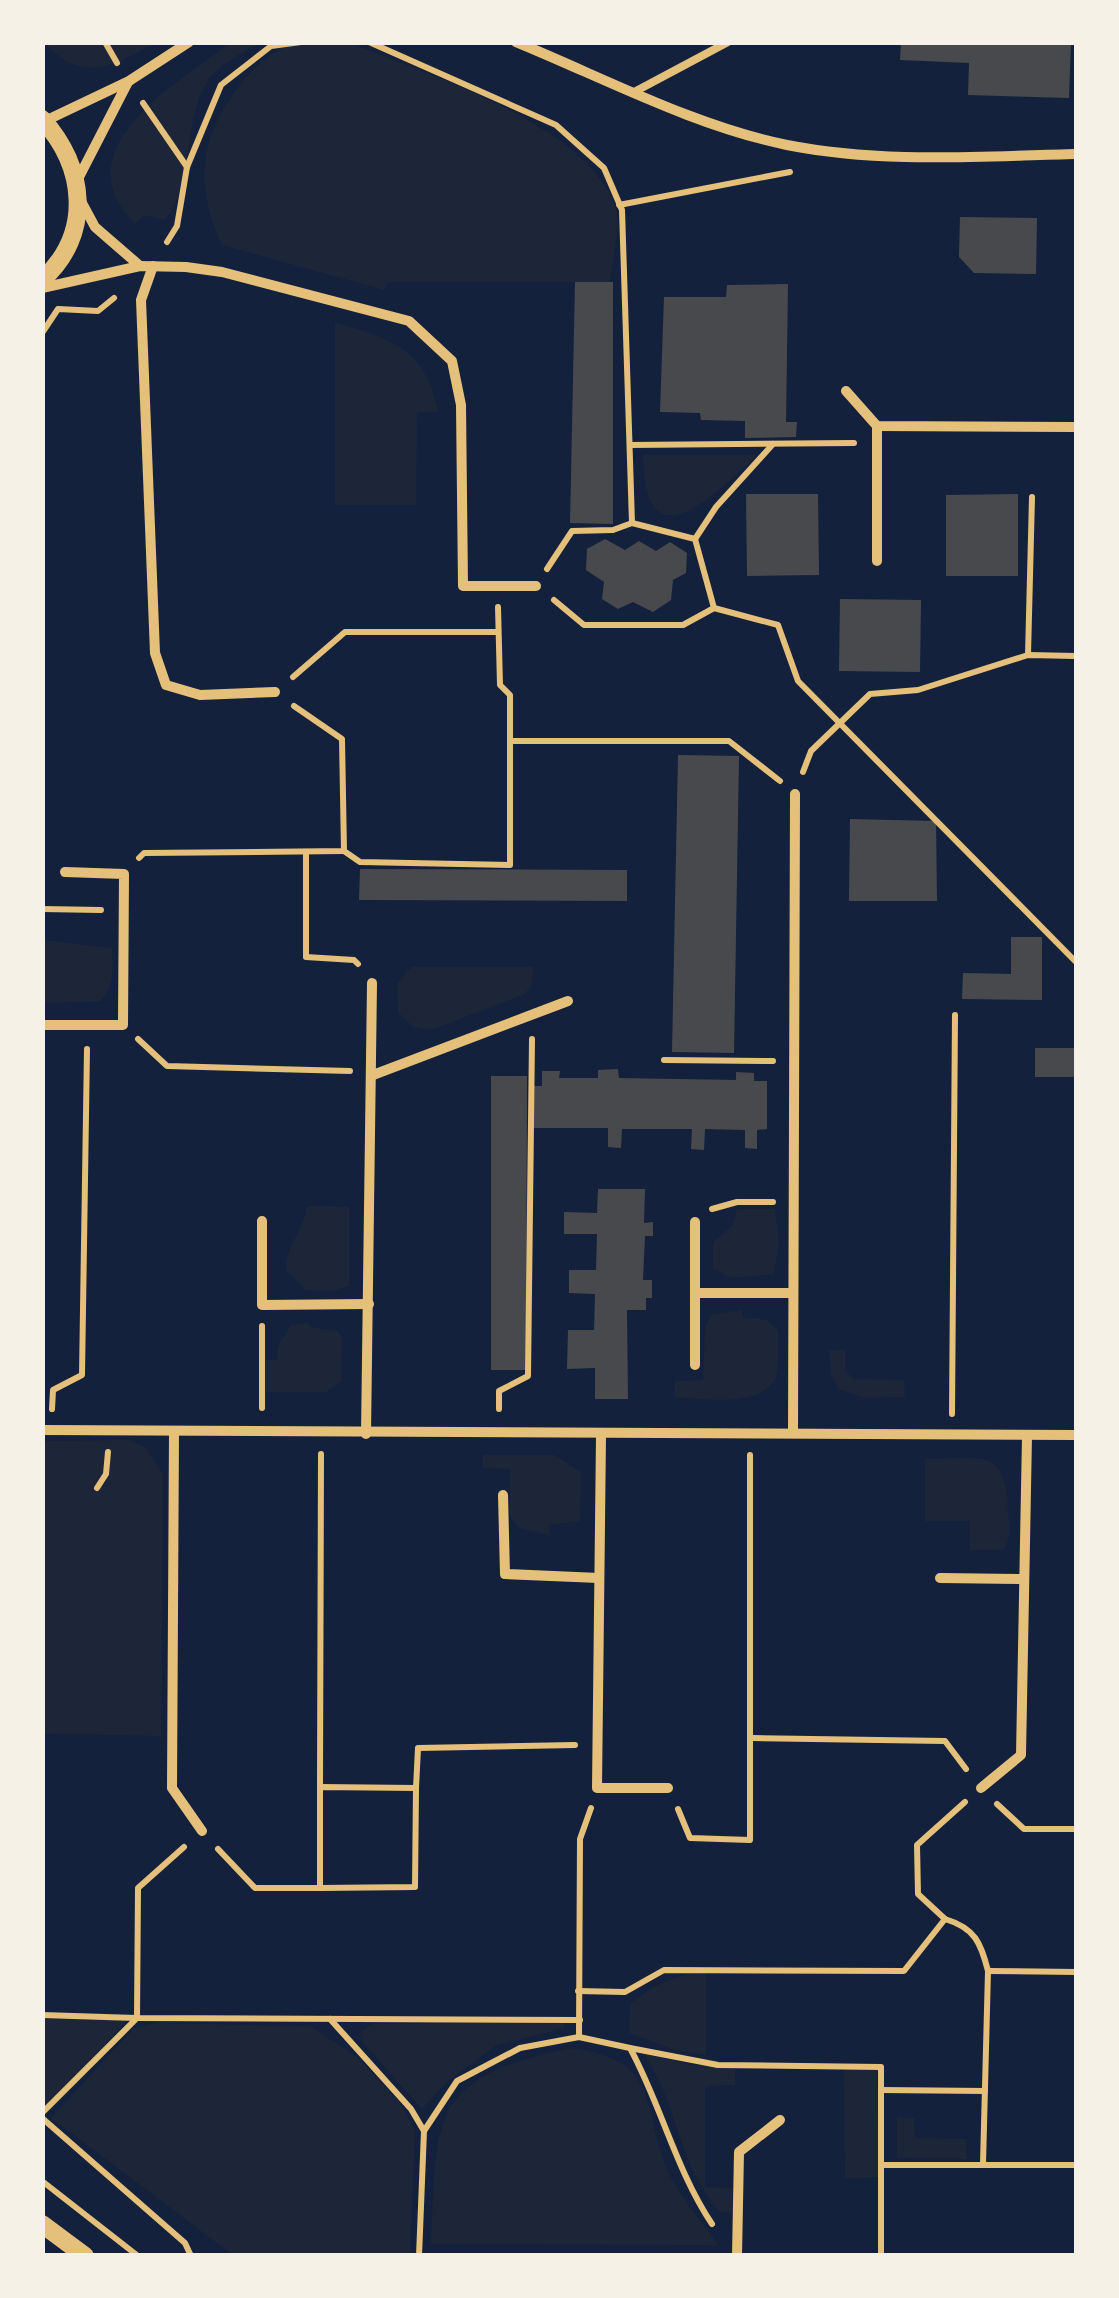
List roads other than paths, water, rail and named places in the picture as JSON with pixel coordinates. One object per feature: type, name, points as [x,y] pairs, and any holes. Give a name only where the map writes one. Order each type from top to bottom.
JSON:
[{"type":"street","points":[[42,280],[57,267],[74,236],[80,200],[78,179],[66,148],[44,120],[128,81],[189,42]]},
{"type":"street","points":[[516,42],[636,91],[786,144],[899,158],[1076,154]]},
{"type":"street","points":[[78,179],[128,81]]},
{"type":"street","points":[[80,200],[96,227],[140,266]]},
{"type":"street","points":[[42,288],[140,266],[222,272],[410,321],[452,361],[462,405],[462,586],[536,586]]},
{"type":"street","points":[[153,266],[141,300],[155,653],[166,685],[200,696],[275,692]]},
{"type":"street","points":[[846,391],[877,426],[877,561]]},
{"type":"street","points":[[877,426],[1076,426]]},
{"type":"street","points":[[793,1433],[795,794]]},
{"type":"street","points":[[42,1024],[122,1025],[124,874],[65,872]]},
{"type":"street","points":[[366,1434],[374,1075],[372,983]]},
{"type":"street","points":[[374,1075],[568,1001]]},
{"type":"street","points":[[262,1221],[262,1304],[369,1304]]},
{"type":"street","points":[[695,1366],[696,1222]]},
{"type":"street","points":[[695,1292],[792,1293]]},
{"type":"street","points":[[46,1430],[499,1436],[1076,1436]]},
{"type":"street","points":[[174,1432],[172,1788],[202,1832]]},
{"type":"street","points":[[602,1436],[597,1788],[668,1788]]},
{"type":"street","points":[[981,1788],[1021,1755],[1027,1436]]},
{"type":"street","points":[[503,1495],[505,1574],[599,1578]]},
{"type":"street","points":[[940,1578],[1023,1578]]},
{"type":"street","points":[[738,2256],[739,2152],[780,2120]]},
{"type":"street","points":[[42,2224],[85,2256]]},
{"type":"lane","points":[[636,91],[728,42]]}]
